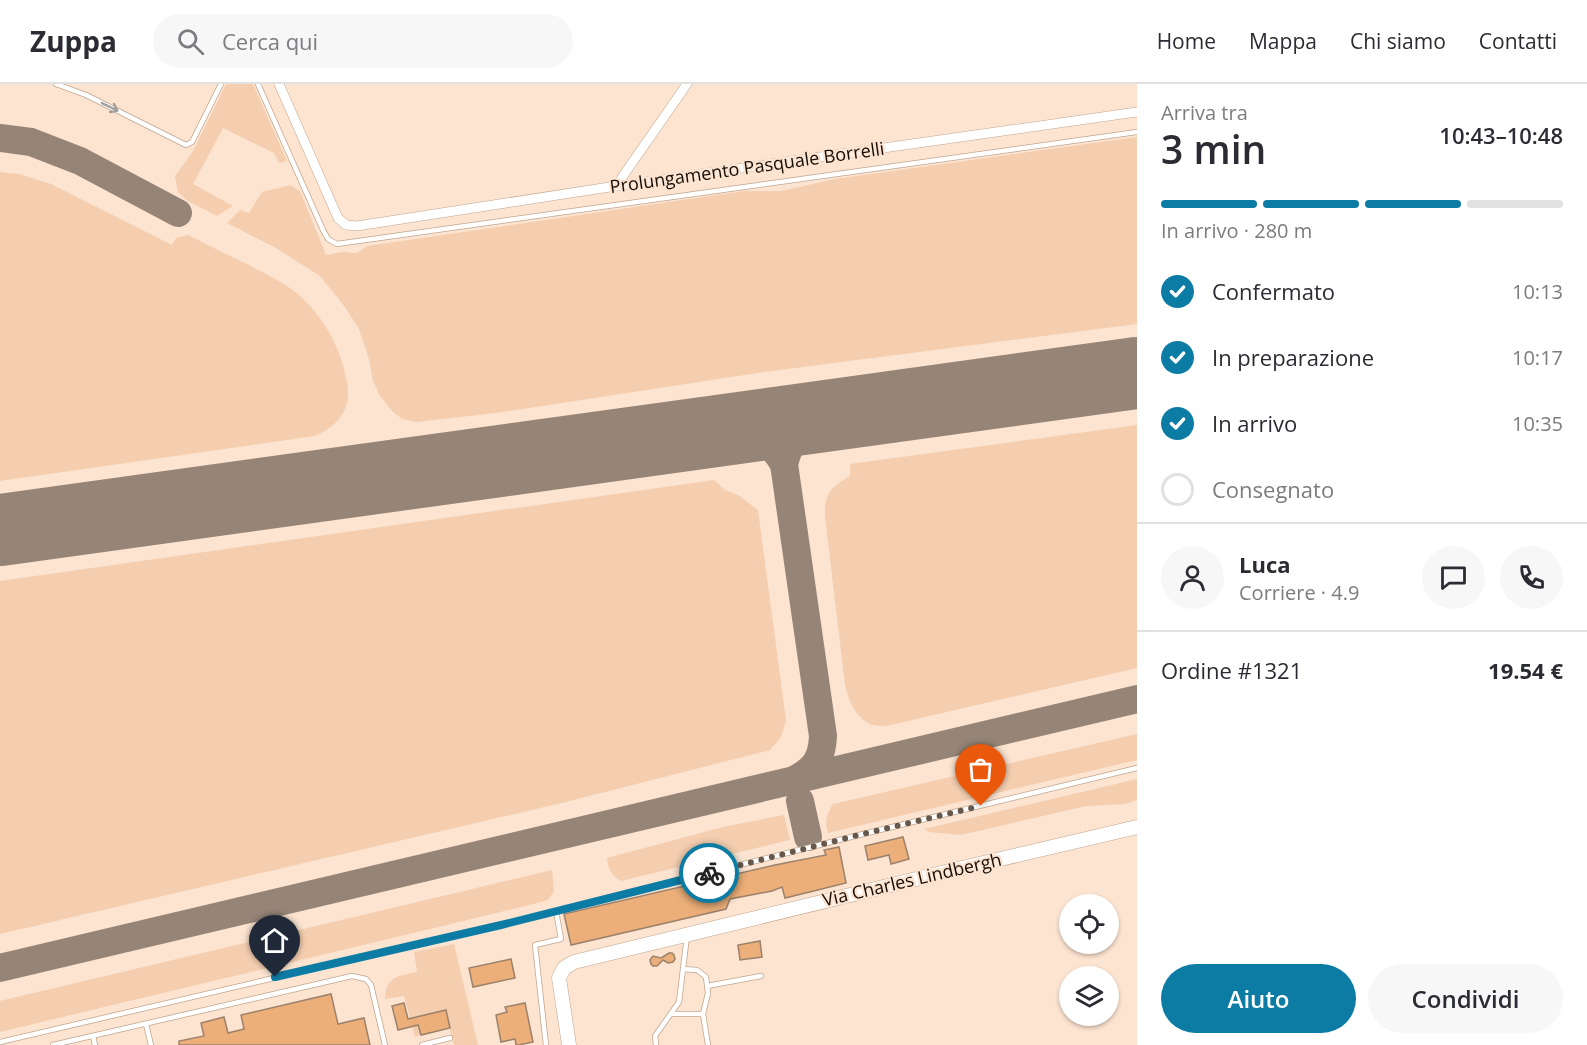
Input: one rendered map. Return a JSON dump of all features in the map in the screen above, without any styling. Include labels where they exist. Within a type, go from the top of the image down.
[{"type":"street","name":"Prolungamento Pasquale Borrelli","points":[[279,84],[338,218],[346,225],[357,226],[616,186],[1137,112]]},
{"type":"street","points":[[616,186],[687,84]]},
{"type":"street","name":"Via Charles Lindbergh","points":[[569,1045],[559,978],[564,969],[574,962],[1137,827]]},
{"type":"lane","points":[[56,84],[86,95],[186,145],[192,142],[221,84]]},
{"type":"lane","points":[[258,84],[323,230],[328,239],[337,244],[1137,132]]},
{"type":"lane","points":[[0,1042],[556,911],[1137,768]]},
{"type":"lane","points":[[546,1045],[535,945],[561,939],[556,911]]},
{"type":"lane","points":[[656,1045],[655,1036],[680,1002],[688,935]]},
{"type":"lane","points":[[683,969],[697,970],[706,977],[708,993],[703,1014],[708,1045]]},
{"type":"lane","points":[[53,1045],[352,976],[366,979],[370,985],[385,1045]]},
{"type":"lane","points":[[707,986],[761,976]]},
{"type":"lane","points":[[671,1014],[703,1014]]},
{"type":"lane","points":[[146,1024],[151,1045]]},
{"type":"lane","points":[[93,1036],[95,1045]]},
{"type":"lane","points":[[422,1045],[450,1038]]},
{"type":"shaded area","points":[[226,84],[253,84],[287,161],[279,163],[274,153],[223,128],[193,184],[233,206],[217,216],[186,200],[178,192],[175,176],[192,153]]},
{"type":"shaded area","points":[[1137,137],[1137,324],[764,372],[496,413],[416,422],[402,419],[380,396],[373,381],[369,359],[359,329],[320,276],[276,248],[227,223],[240,210],[249,213],[262,192],[290,185],[300,191],[326,255],[342,252],[355,253],[367,246],[744,191],[781,191],[835,179]]},
{"type":"shaded area","points":[[0,172],[19,174],[51,184],[172,245],[176,238],[188,235],[290,288],[318,316],[341,358],[348,392],[342,415],[331,427],[315,436],[0,481]]},
{"type":"shaded area","points":[[1137,425],[1137,668],[890,725],[873,725],[861,718],[852,706],[845,685],[825,517],[827,497],[833,488],[850,476],[850,464]]},
{"type":"shaded area","points":[[714,480],[725,490],[738,495],[758,510],[786,720],[781,737],[770,750],[566,802],[0,934],[0,581]]},
{"type":"shaded area","points":[[1137,734],[1137,760],[828,833],[827,818],[833,804]]},
{"type":"shaded area","points":[[1137,779],[1137,800],[1125,804],[1086,806],[961,835],[929,832],[924,829]]},
{"type":"shaded area","points":[[784,815],[790,840],[621,881],[612,874],[608,865],[607,858],[723,827]]},
{"type":"shaded area","points":[[552,870],[554,891],[548,900],[0,1032],[0,1001]]},
{"type":"shaded area","points":[[454,944],[478,1045],[454,1045],[445,1010],[416,1017],[421,1035],[415,1037],[404,996],[385,999],[388,986],[394,978],[417,972],[414,952]]},
{"type":"building","points":[[903,837],[909,859],[891,864],[889,855],[868,860],[865,846]]},
{"type":"building","points":[[839,847],[846,883],[785,898],[782,887],[730,899],[726,909],[571,945],[564,914],[826,855],[824,850]]},
{"type":"building","points":[[760,941],[762,957],[740,960],[738,945]]},
{"type":"building","points":[[669,953],[674,955],[673,962],[668,963],[663,960],[657,966],[651,964],[650,960],[653,956],[661,958]]},
{"type":"building","points":[[511,959],[515,978],[473,987],[469,968]]},
{"type":"building","points":[[331,994],[338,1024],[364,1018],[370,1045],[179,1045],[179,1041],[204,1036],[201,1023],[224,1017],[228,1033],[244,1029],[241,1015]]},
{"type":"building","points":[[404,1003],[408,1019],[446,1010],[450,1028],[421,1035],[418,1025],[398,1030],[392,1006]]},
{"type":"building","points":[[525,1003],[533,1042],[516,1045],[515,1039],[501,1042],[496,1015],[507,1012],[505,1007]]},
{"type":"taxiway","points":[[0,138],[31,142],[80,161],[178,213]]},
{"type":"taxiway","points":[[794,780],[807,772],[816,762],[821,751],[823,736],[784,464],[787,453],[799,433],[828,415]]},
{"type":"taxiway","points":[[725,430],[760,438],[772,447],[784,464]]},
{"type":"taxiway","points":[[0,968],[1137,699]]},
{"type":"taxiway","points":[[800,801],[808,837]]},
{"type":"runway","points":[[0,530],[1137,373]]},
{"type":"way so far","points":[[709,873],[981,806]]},
{"type":"route","points":[[275,977],[501,925],[709,873]]}]
